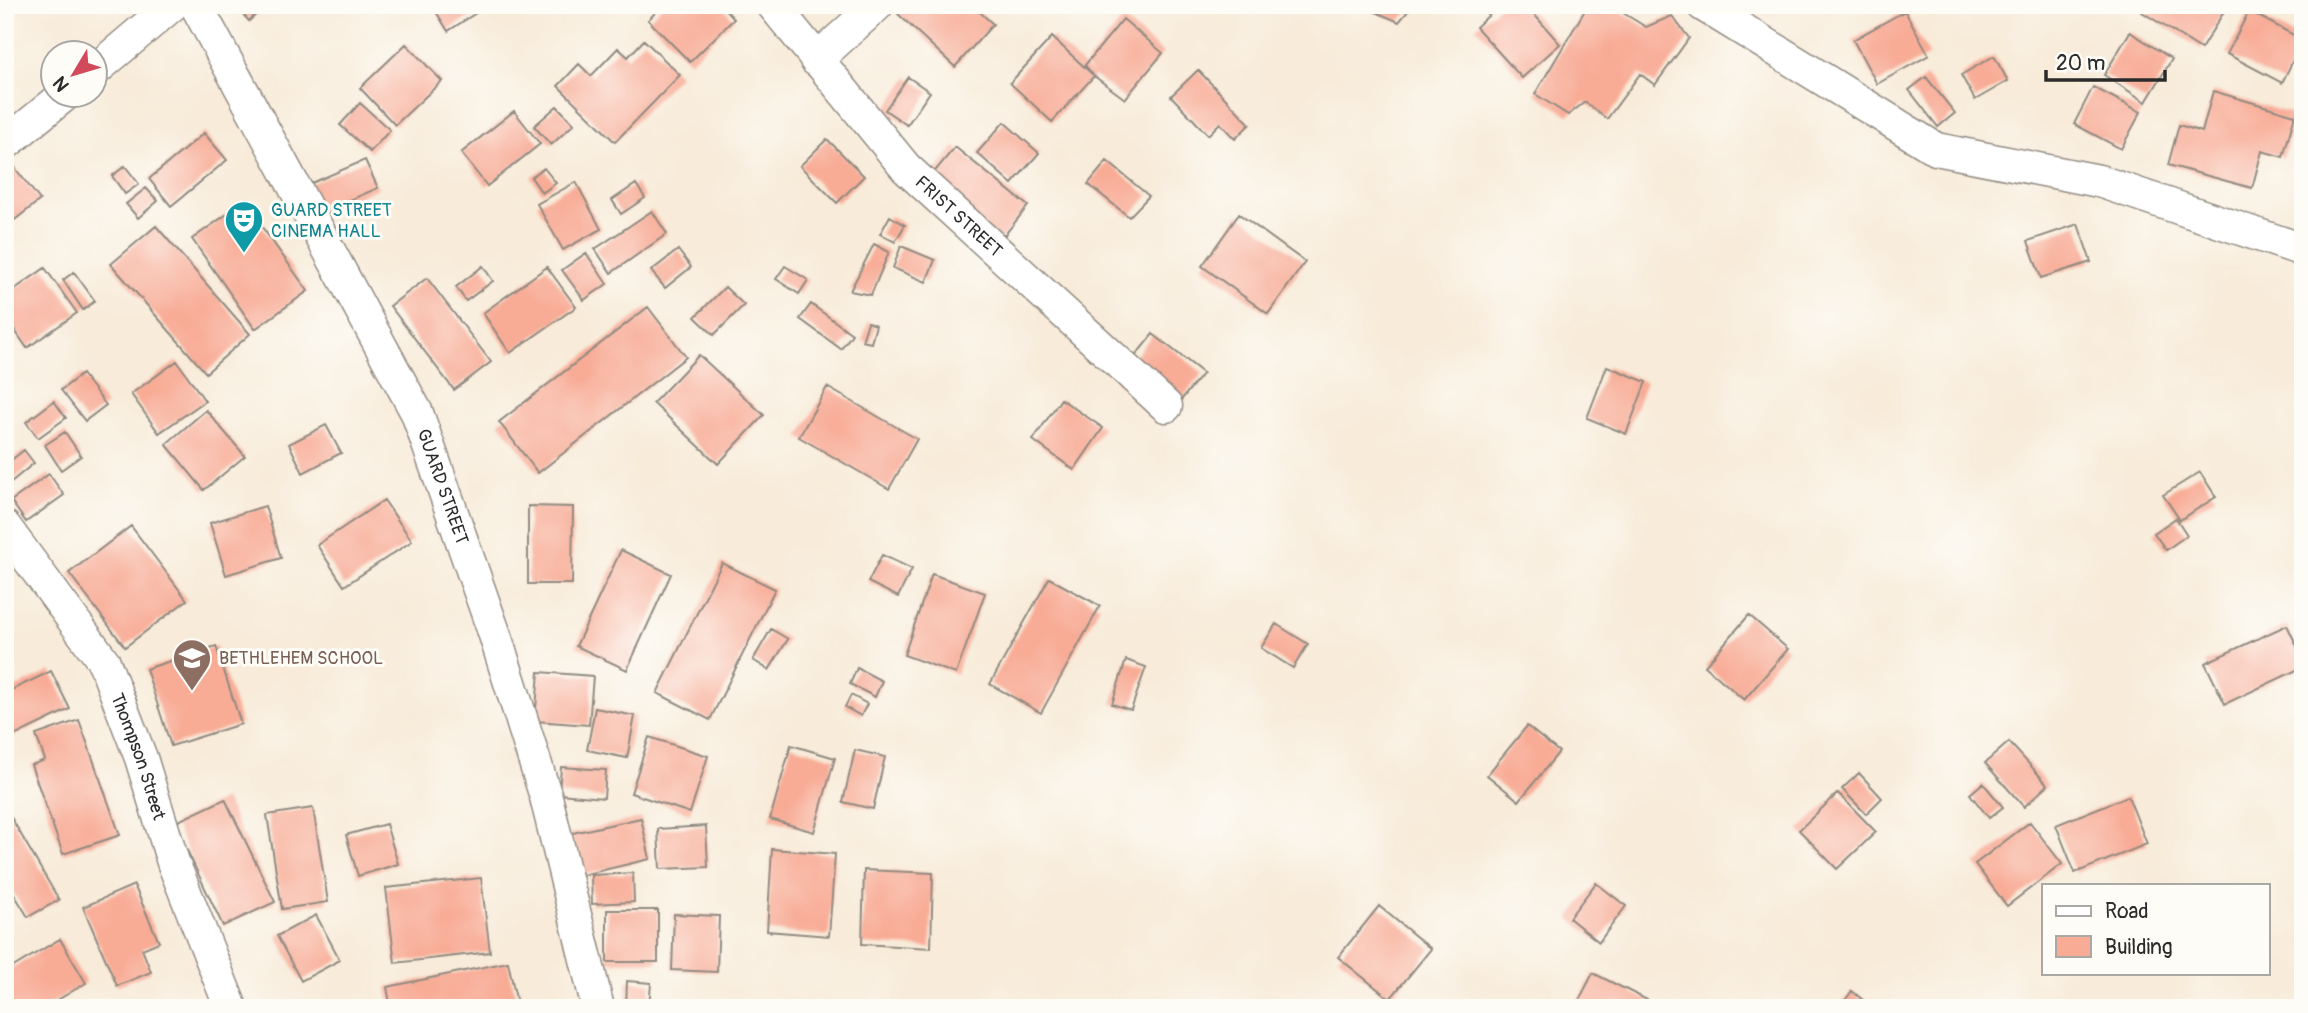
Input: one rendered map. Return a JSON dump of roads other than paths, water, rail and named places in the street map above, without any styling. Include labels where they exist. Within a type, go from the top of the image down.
[{"type":"street","points":[[108,59],[172,5]]},
{"type":"street","name":"GUARD STREET","points":[[195,5],[417,413],[495,635],[546,797],[598,1008]]},
{"type":"street","name":"FRIST STREET","points":[[773,5],[906,168],[1166,406]]},
{"type":"street","points":[[817,60],[877,5]]},
{"type":"street","points":[[1703,5],[1936,149],[2099,181],[2303,250]]},
{"type":"street","points":[[5,144],[49,108]]},
{"type":"street","name":"Thompson Street","points":[[5,527],[104,662],[141,758],[173,862],[231,1008]]},
{"type":"place","name":"GUARD STREET CINEMA HALL","points":[[244,254]]},
{"type":"place","name":"BETHLEHEM SCHOOL","points":[[192,692]]}]
